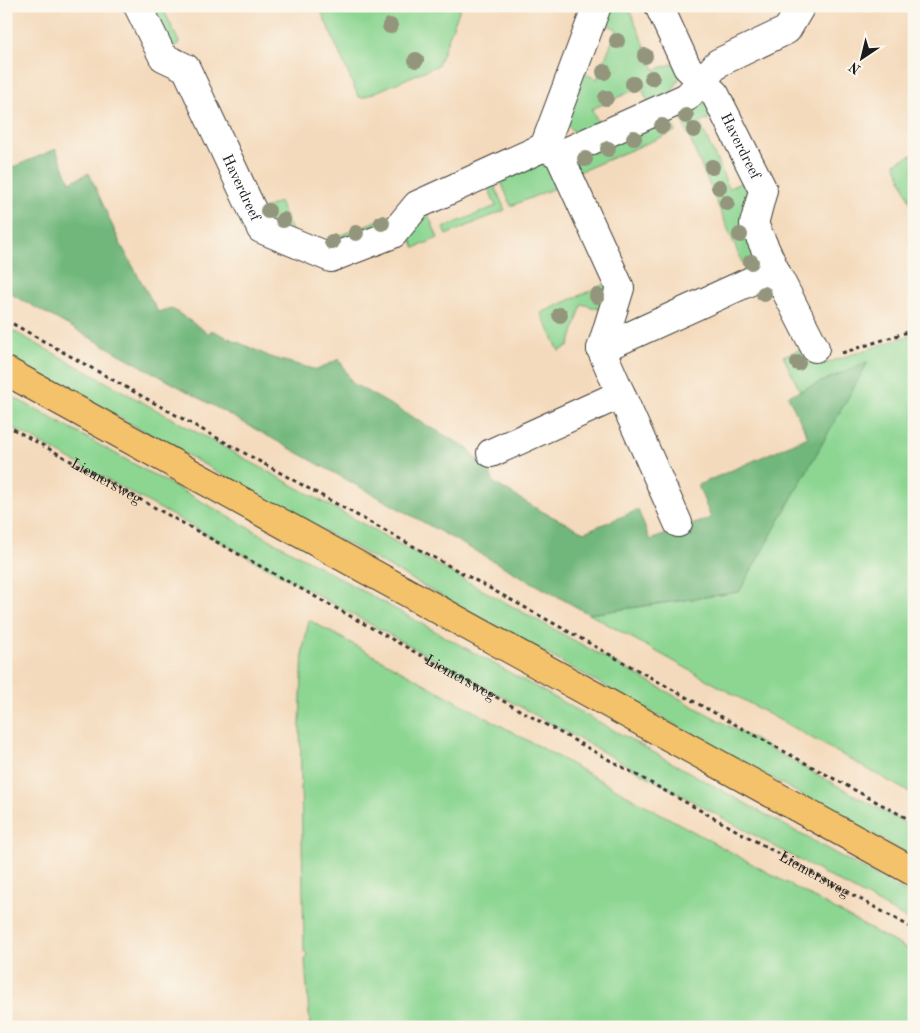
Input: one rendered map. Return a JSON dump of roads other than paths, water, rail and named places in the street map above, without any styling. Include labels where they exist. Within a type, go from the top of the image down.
[{"type":"main road","points":[[6,371],[914,872]]},
{"type":"street","name":"Haverdreef","points":[[138,6],[163,57],[186,68],[261,229],[331,258],[394,234],[417,205],[687,97],[718,63],[787,30],[801,6]]},
{"type":"street","points":[[597,6],[551,151],[620,288],[601,349],[678,523]]},
{"type":"street","name":"Haverdreef","points":[[659,6],[688,67],[715,94],[764,190],[754,224],[814,348]]},
{"type":"street","points":[[601,349],[775,270]]},
{"type":"street","points":[[491,452],[621,394]]}]
